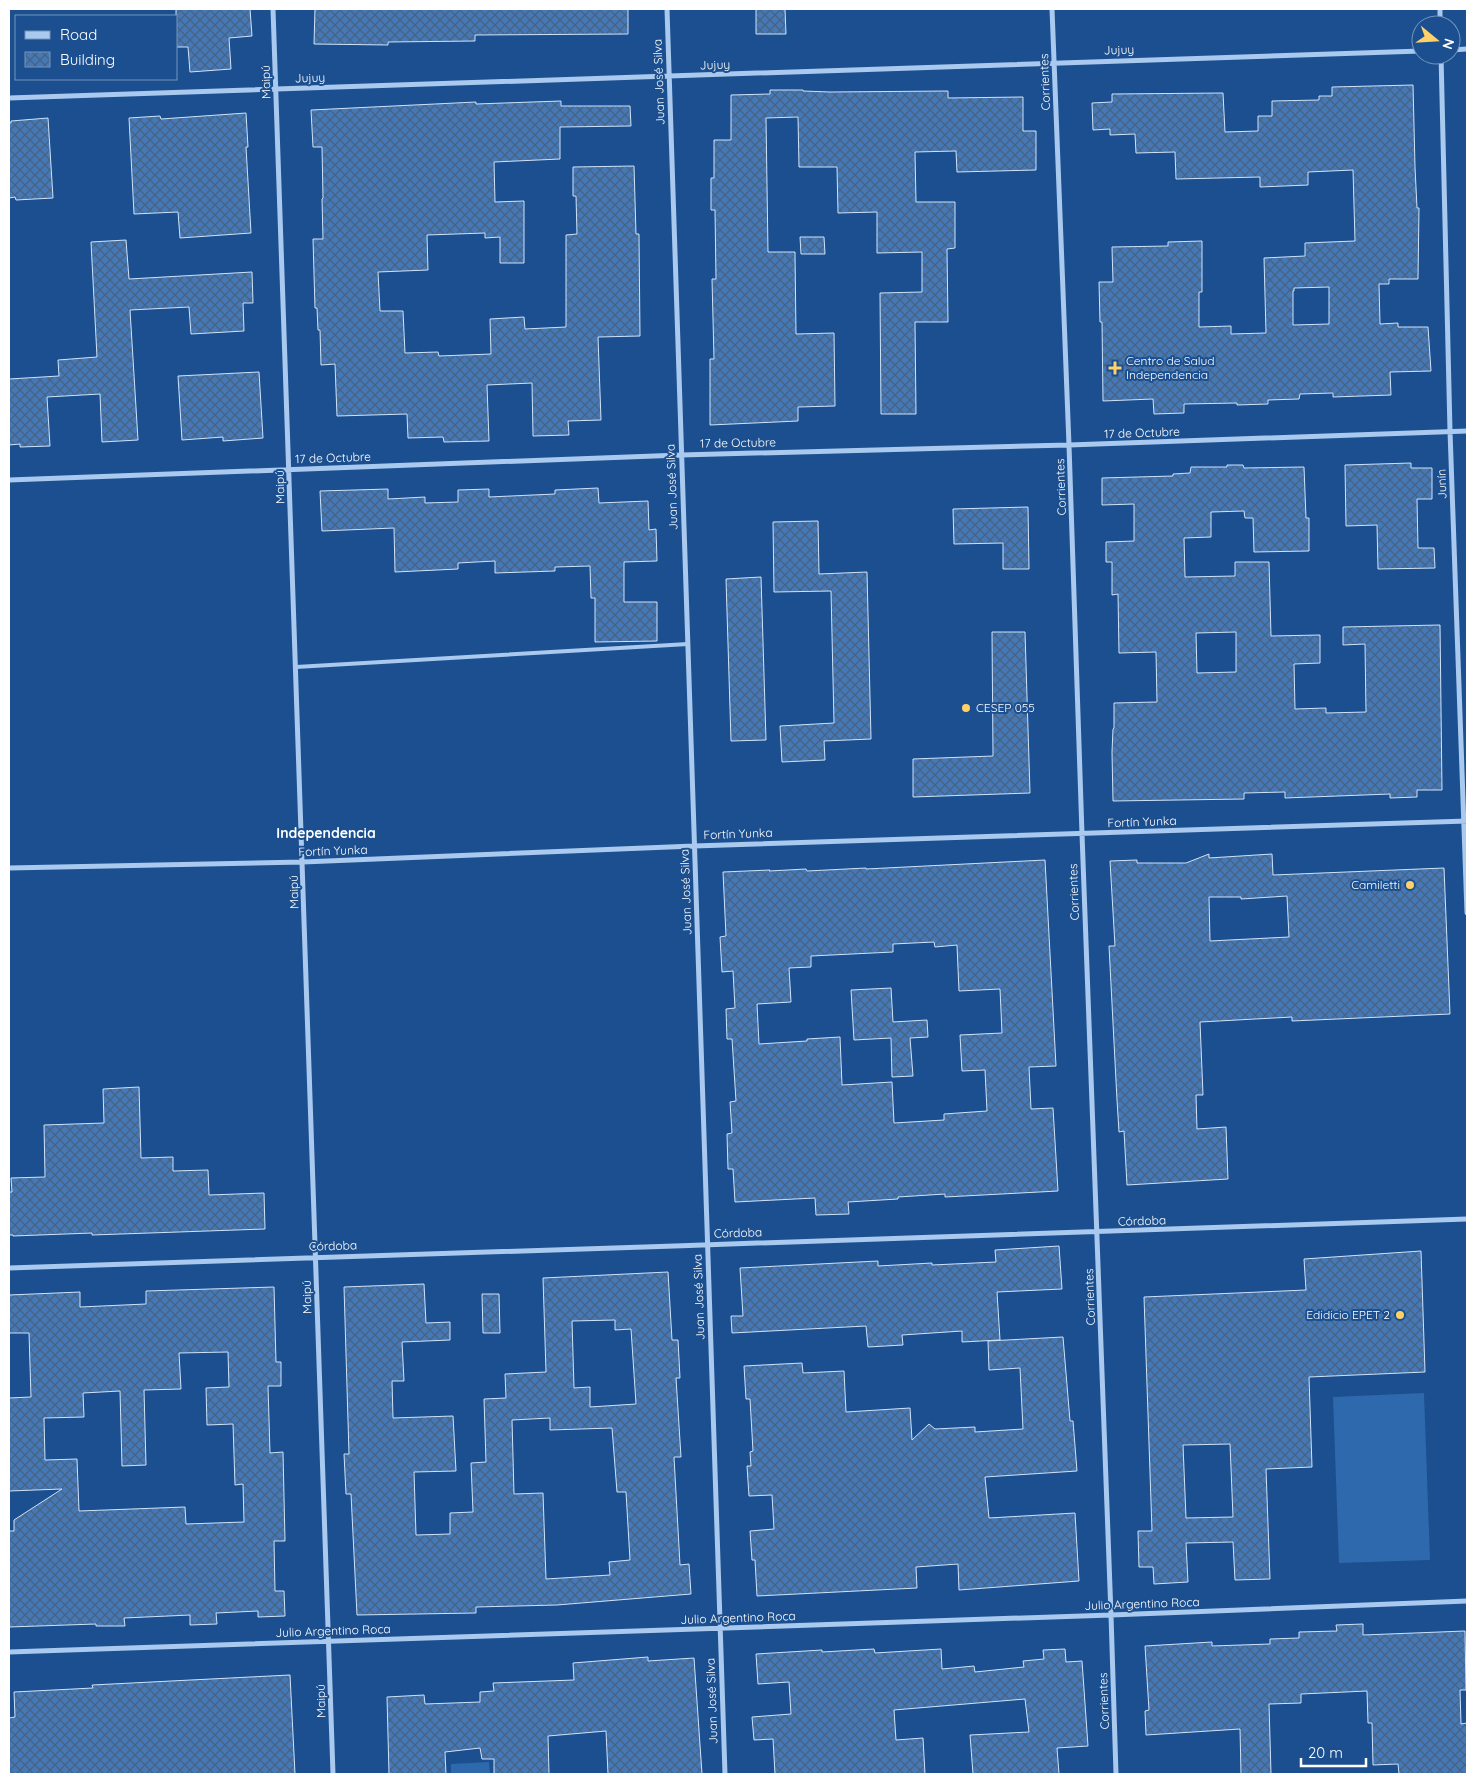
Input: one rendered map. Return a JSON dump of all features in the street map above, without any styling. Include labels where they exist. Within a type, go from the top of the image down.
[{"type":"street","name":"Maipú","points":[[273,9],[333,1774]]},
{"type":"street","name":"Juan José Silva","points":[[667,9],[725,1774]]},
{"type":"street","name":"Corrientes","points":[[1052,9],[1116,1774]]},
{"type":"street","name":"Jujuy","points":[[9,98],[1411,51]]},
{"type":"street","name":"Junín","points":[[1441,65],[1450,431],[1467,913]]},
{"type":"street","name":"17 de Octubre","points":[[9,480],[681,455],[1069,445],[1467,431]]},
{"type":"street","name":"Fortín Yunka","points":[[9,868],[302,862],[694,846],[1465,821]]},
{"type":"street","name":"Córdoba","points":[[9,1268],[707,1244],[1097,1233],[1467,1219]]},
{"type":"street","name":"Julio Argentino Roca","points":[[9,1652],[1111,1615],[1467,1601]]},
{"type":"lane","points":[[296,667],[688,644]]},
{"type":"shaded area","points":[[1424,1393],[1430,1560],[1339,1563],[1333,1397]]},
{"type":"shaded area","points":[[489,1762],[490,1774],[451,1774],[451,1764]]},
{"type":"building","points":[[176,9],[250,9],[252,36],[229,38],[231,69],[190,72],[188,47],[178,47],[178,15],[176,15]]},
{"type":"building","points":[[315,9],[628,9],[628,34],[475,35],[475,41],[388,42],[388,45],[314,44]]},
{"type":"building","points":[[756,9],[785,9],[786,34],[756,34]]},
{"type":"building","points":[[1413,85],[1417,208],[1419,208],[1418,279],[1389,279],[1389,284],[1379,284],[1380,324],[1398,323],[1398,327],[1428,327],[1431,371],[1390,372],[1391,395],[1333,397],[1333,393],[1300,394],[1299,399],[1268,400],[1268,404],[1184,404],[1184,413],[1154,414],[1153,399],[1103,401],[1102,322],[1100,322],[1099,282],[1113,282],[1112,247],[1168,246],[1168,242],[1202,241],[1202,292],[1199,292],[1199,327],[1231,326],[1231,334],[1266,333],[1264,258],[1305,256],[1305,243],[1355,241],[1353,170],[1308,172],[1308,185],[1260,187],[1260,177],[1176,179],[1175,152],[1136,153],[1135,134],[1110,135],[1110,129],[1093,130],[1092,103],[1112,102],[1112,94],[1223,93],[1225,132],[1258,131],[1258,116],[1272,116],[1272,101],[1319,100],[1319,96],[1332,96],[1332,87]],"holes":[[[1329,287],[1329,324],[1293,325],[1294,288]]]},
{"type":"building","points":[[770,90],[830,92],[948,91],[948,98],[1023,97],[1023,131],[1036,131],[1036,170],[957,172],[956,151],[915,152],[916,202],[955,202],[955,248],[947,249],[948,322],[915,322],[916,414],[881,414],[880,293],[922,292],[922,252],[877,253],[877,212],[838,213],[837,167],[799,167],[798,117],[766,118],[768,252],[795,252],[796,334],[834,333],[835,406],[798,407],[798,421],[710,425],[710,359],[714,359],[712,279],[716,279],[715,210],[711,210],[711,178],[714,178],[714,140],[731,140],[731,95],[770,94]]},
{"type":"building","points":[[561,101],[561,106],[630,106],[631,126],[560,127],[560,159],[494,162],[495,202],[524,201],[524,263],[500,263],[500,237],[485,238],[485,233],[427,235],[428,270],[378,272],[380,311],[403,311],[405,353],[438,352],[439,356],[491,354],[490,319],[524,317],[525,329],[566,327],[566,235],[577,234],[576,196],[573,196],[573,167],[634,166],[636,234],[639,234],[640,336],[598,337],[601,420],[568,421],[569,435],[533,436],[532,383],[487,385],[489,441],[444,442],[443,437],[408,438],[407,414],[337,416],[335,364],[321,365],[320,330],[318,330],[317,308],[315,308],[313,239],[323,239],[322,147],[313,147],[311,110],[476,102],[476,104]]},
{"type":"building","points":[[246,113],[251,233],[180,238],[178,212],[134,214],[129,118],[160,116],[161,119]]},
{"type":"building","points":[[48,118],[53,198],[16,200],[15,197],[9,198],[9,123],[11,121]]},
{"type":"building","points":[[800,237],[824,237],[825,254],[801,254]]},
{"type":"building","points":[[126,240],[129,279],[252,272],[253,303],[243,303],[244,331],[191,334],[189,307],[130,310],[138,440],[102,442],[100,394],[47,397],[50,446],[20,447],[20,444],[9,445],[9,379],[59,376],[58,360],[97,357],[91,242]]},
{"type":"building","points":[[259,372],[263,438],[223,441],[223,437],[182,440],[178,376]]},
{"type":"building","points":[[1411,463],[1411,468],[1432,468],[1432,499],[1417,499],[1418,548],[1434,548],[1435,568],[1378,569],[1377,525],[1346,526],[1345,465]]},
{"type":"building","points":[[1227,465],[1243,465],[1244,468],[1304,467],[1306,518],[1309,518],[1309,551],[1254,552],[1253,518],[1245,518],[1244,511],[1211,512],[1211,537],[1184,538],[1185,577],[1235,576],[1235,562],[1269,562],[1271,636],[1320,635],[1320,663],[1294,664],[1295,709],[1326,708],[1326,713],[1366,712],[1365,644],[1343,645],[1343,627],[1440,625],[1442,790],[1417,790],[1417,797],[1390,798],[1390,794],[1285,798],[1285,792],[1244,793],[1244,799],[1113,801],[1114,703],[1157,702],[1156,652],[1119,653],[1118,594],[1112,595],[1112,562],[1106,562],[1106,542],[1134,541],[1134,504],[1102,505],[1102,478],[1173,476],[1173,474],[1190,473],[1191,467],[1227,467]],"holes":[[[1236,632],[1236,672],[1197,673],[1196,633]]]},
{"type":"building","points":[[598,488],[599,503],[648,501],[649,530],[656,529],[657,561],[624,562],[624,602],[657,602],[657,641],[595,642],[595,598],[591,598],[590,566],[555,567],[555,571],[495,573],[495,561],[458,563],[458,569],[395,572],[394,528],[322,531],[320,491],[388,489],[388,499],[425,497],[425,503],[458,502],[458,490],[489,489],[489,497],[555,494],[555,490]]},
{"type":"building","points":[[1028,507],[1029,569],[1003,569],[1003,543],[954,544],[953,509]]},
{"type":"building","points":[[818,521],[819,574],[867,572],[871,739],[824,741],[825,760],[782,762],[780,726],[834,723],[831,591],[774,592],[773,522]]},
{"type":"building","points":[[761,577],[766,740],[731,741],[726,579]]},
{"type":"building","points":[[992,632],[1025,632],[1030,793],[913,797],[913,759],[993,756]]},
{"type":"building","points":[[1209,854],[1209,858],[1272,854],[1273,875],[1444,868],[1450,1014],[1292,1021],[1292,1017],[1200,1022],[1203,1095],[1196,1095],[1197,1129],[1226,1127],[1228,1179],[1127,1185],[1124,1131],[1119,1132],[1117,1100],[1109,946],[1115,946],[1110,861],[1137,860],[1137,863],[1186,863]],"holes":[[[1287,896],[1289,937],[1210,941],[1209,897],[1241,897],[1241,899]]]},
{"type":"building","points":[[1045,860],[1056,1066],[1029,1067],[1031,1109],[1053,1108],[1058,1191],[945,1197],[945,1194],[848,1202],[849,1214],[816,1215],[815,1198],[735,1202],[733,1169],[728,1169],[727,1134],[732,1133],[730,1102],[736,1101],[732,1039],[727,1039],[726,1009],[735,1008],[733,971],[722,972],[720,937],[726,936],[723,872],[866,869]],"holes":[[[934,942],[935,947],[957,945],[959,991],[1000,989],[1002,1033],[960,1035],[962,1071],[985,1070],[987,1111],[944,1114],[944,1120],[894,1123],[892,1082],[842,1085],[840,1037],[759,1044],[757,1004],[791,1002],[789,968],[811,967],[811,956],[893,952],[893,944]]]},
{"type":"building","points":[[891,988],[893,1022],[927,1020],[928,1037],[910,1038],[913,1076],[892,1077],[891,1038],[854,1040],[851,990]]},
{"type":"building","points":[[139,1087],[141,1158],[173,1157],[173,1171],[208,1170],[209,1195],[264,1193],[265,1229],[92,1235],[92,1233],[9,1235],[9,1192],[12,1192],[11,1178],[45,1177],[44,1125],[104,1123],[103,1089]]},
{"type":"building","points":[[1059,1246],[1062,1289],[997,1292],[1000,1340],[962,1342],[962,1331],[902,1335],[903,1345],[868,1347],[866,1326],[732,1333],[731,1316],[743,1316],[740,1268],[878,1261],[878,1266],[996,1262],[995,1250]]},
{"type":"building","points":[[1421,1251],[1425,1372],[1309,1377],[1312,1467],[1266,1469],[1270,1579],[1235,1580],[1233,1542],[1186,1543],[1188,1582],[1154,1584],[1153,1567],[1139,1567],[1138,1531],[1152,1531],[1144,1297],[1306,1290],[1304,1259]],"holes":[[[1230,1444],[1233,1517],[1186,1518],[1183,1445]]]},
{"type":"building","points":[[668,1272],[672,1340],[678,1340],[680,1378],[676,1378],[681,1457],[674,1457],[680,1565],[689,1564],[691,1594],[557,1605],[476,1607],[476,1613],[357,1615],[351,1494],[346,1494],[344,1454],[349,1454],[344,1287],[424,1284],[426,1323],[450,1322],[450,1340],[402,1342],[404,1381],[392,1381],[393,1418],[453,1416],[456,1471],[414,1472],[416,1535],[450,1534],[450,1513],[473,1512],[471,1463],[486,1462],[484,1399],[506,1398],[505,1374],[546,1372],[543,1278]],"holes":[[[615,1320],[615,1330],[631,1329],[636,1404],[590,1407],[590,1387],[574,1388],[572,1321]],[[550,1418],[550,1430],[612,1428],[617,1492],[626,1492],[630,1560],[609,1562],[610,1575],[546,1579],[543,1493],[514,1494],[512,1420]]]},
{"type":"building","points":[[274,1287],[276,1362],[281,1362],[281,1386],[268,1386],[270,1453],[283,1452],[285,1541],[274,1541],[275,1591],[284,1591],[285,1616],[258,1617],[258,1611],[216,1613],[217,1624],[190,1625],[190,1615],[124,1618],[125,1626],[96,1626],[96,1624],[9,1627],[9,1531],[14,1531],[14,1520],[62,1489],[9,1491],[9,1398],[31,1397],[29,1333],[9,1333],[9,1295],[80,1292],[80,1307],[146,1304],[146,1291]],"holes":[[[228,1352],[229,1387],[206,1388],[207,1425],[233,1424],[235,1485],[243,1484],[244,1522],[186,1524],[185,1507],[79,1511],[77,1459],[45,1460],[44,1418],[84,1417],[83,1393],[120,1391],[122,1466],[146,1465],[144,1390],[181,1389],[179,1353]]]},
{"type":"building","points":[[482,1294],[499,1294],[500,1333],[483,1333]]},
{"type":"building","points":[[1063,1337],[1070,1421],[1073,1421],[1077,1471],[985,1477],[989,1518],[1075,1513],[1079,1581],[959,1590],[958,1564],[916,1567],[917,1588],[757,1596],[755,1560],[752,1560],[750,1531],[774,1529],[772,1495],[749,1496],[747,1466],[751,1466],[750,1452],[753,1451],[750,1399],[746,1399],[744,1366],[802,1363],[803,1373],[844,1371],[846,1412],[910,1408],[912,1440],[929,1424],[935,1429],[975,1427],[975,1432],[1023,1429],[1020,1368],[989,1370],[988,1341]]},
{"type":"building","points":[[1363,1624],[1363,1635],[1465,1631],[1466,1690],[1460,1690],[1461,1724],[1467,1723],[1467,1774],[1399,1774],[1398,1764],[1373,1765],[1372,1723],[1368,1723],[1367,1691],[1301,1694],[1301,1703],[1269,1704],[1271,1774],[1241,1774],[1240,1729],[1146,1735],[1145,1711],[1149,1710],[1145,1646],[1212,1642],[1212,1646],[1270,1644],[1270,1639],[1299,1638],[1299,1632],[1337,1631],[1336,1625]]},
{"type":"building","points":[[874,1649],[875,1653],[941,1649],[942,1669],[974,1666],[975,1672],[1024,1667],[1023,1661],[1044,1659],[1043,1650],[1065,1649],[1066,1662],[1082,1661],[1088,1746],[1057,1748],[1059,1774],[973,1774],[970,1735],[1029,1732],[1025,1699],[894,1710],[896,1740],[923,1738],[925,1774],[775,1774],[773,1739],[754,1740],[752,1717],[791,1714],[789,1682],[758,1684],[756,1654]]},
{"type":"building","points":[[648,1657],[648,1661],[694,1658],[702,1774],[608,1774],[606,1731],[548,1736],[549,1774],[494,1774],[494,1759],[482,1759],[480,1748],[445,1752],[446,1774],[389,1774],[387,1697],[424,1695],[425,1704],[480,1702],[480,1692],[494,1691],[493,1683],[574,1680],[573,1663]]},
{"type":"building","points":[[290,1675],[295,1774],[9,1774],[9,1718],[15,1717],[14,1692],[93,1688],[92,1685]]},
{"type":"place","name":"Centro de Salud Independencia","points":[[1115,368]]},
{"type":"place","name":"CESEP 055","points":[[966,708]]},
{"type":"place","name":"Camiletti","points":[[1410,885]]},
{"type":"place","name":"Edidicio EPET 2","points":[[1400,1315]]},
{"type":"district","name":"Independencia","points":[[326,833]]}]
